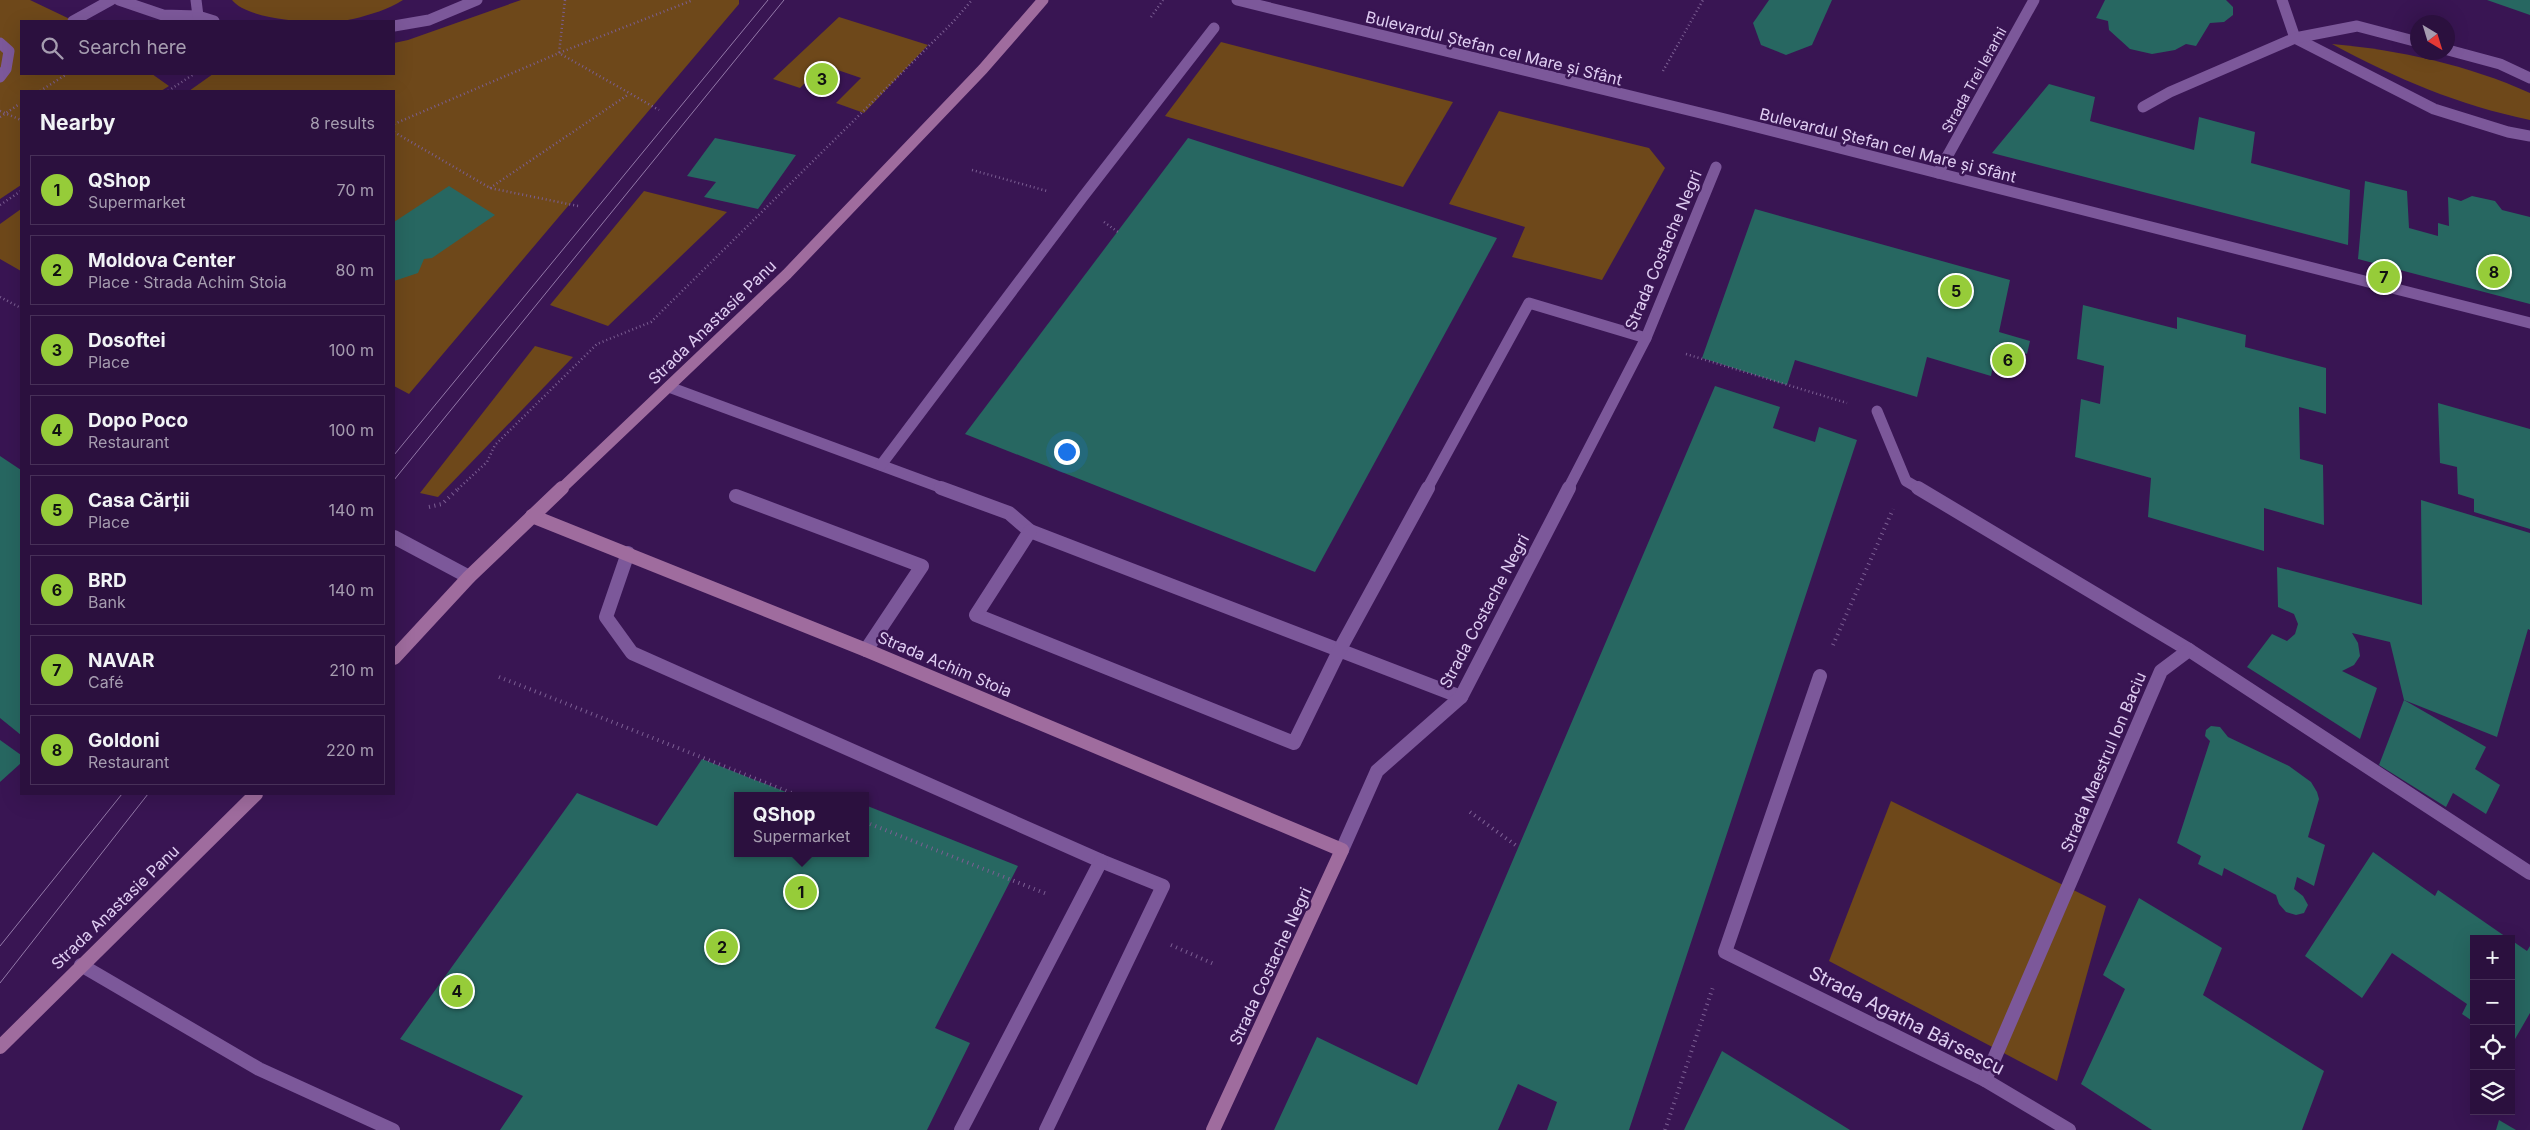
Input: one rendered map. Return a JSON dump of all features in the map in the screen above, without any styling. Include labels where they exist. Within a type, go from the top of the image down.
[{"type":"main road","name":"Strada Anastasie Panu","points":[[395,657],[468,577],[788,274],[976,76],[1043,0]]},
{"type":"main road","name":"Strada Achim Stoia","points":[[532,516],[866,650],[1342,850]]},
{"type":"main road","name":"Strada Anastasie Panu","points":[[0,1047],[255,795]]},
{"type":"main road","name":"Strada Costache Negri","points":[[1213,1130],[1342,850]]},
{"type":"street","points":[[74,20],[111,0]]},
{"type":"street","points":[[119,0],[163,15],[198,16],[211,20]]},
{"type":"street","points":[[196,0],[198,16]]},
{"type":"street","points":[[395,26],[429,20],[477,0]]},
{"type":"street","name":"Bulevardul Ștefan cel Mare și Sfânt","points":[[1237,0],[1647,100],[2530,323]]},
{"type":"street","name":"Strada Trei Ierarhi","points":[[1938,173],[2034,0]]},
{"type":"street","points":[[2282,0],[2295,38],[2434,109],[2508,132],[2530,136]]},
{"type":"street","points":[[2143,108],[2170,92],[2295,38],[2357,26],[2410,40]]},
{"type":"street","points":[[881,465],[1082,198],[1214,28]]},
{"type":"street","points":[[0,43],[9,51]]},
{"type":"street","points":[[9,51],[20,46]]},
{"type":"street","points":[[0,77],[6,69],[9,51]]},
{"type":"street","points":[[2455,52],[2500,64],[2530,78]]},
{"type":"street","name":"Strada Costache Negri","points":[[1342,850],[1377,771],[1461,697],[1646,338],[1716,167]]},
{"type":"street","points":[[1030,531],[976,615],[1294,743],[1340,648],[1529,304],[1646,338]]},
{"type":"street","points":[[669,387],[1009,513],[1030,531],[1340,648],[1461,697]]},
{"type":"street","points":[[1877,411],[1906,481],[2189,650],[2530,873]]},
{"type":"street","points":[[736,496],[922,566],[866,650]]},
{"type":"street","points":[[395,538],[468,577]]},
{"type":"street","points":[[628,553],[606,617],[632,653],[1101,861],[1163,886],[1046,1130]]},
{"type":"street","name":"Strada Maestrul Ion Baciu","points":[[1985,1080],[2161,671],[2189,650]]},
{"type":"street","points":[[1725,952],[1820,676]]},
{"type":"street","points":[[961,1130],[1101,861]]},
{"type":"street","name":"Strada Agatha Bârsescu","points":[[1725,952],[1985,1080],[2069,1130]]},
{"type":"street","points":[[81,965],[259,1069],[392,1130]]},
{"type":"path","points":[[559,54],[565,0]]},
{"type":"path","points":[[395,124],[693,0]]},
{"type":"path","points":[[429,506],[442,504],[487,462],[495,445],[597,344],[651,322],[953,22],[972,0]]},
{"type":"path","points":[[1151,17],[1163,0]]},
{"type":"path","points":[[1647,100],[1703,0]]},
{"type":"path","points":[[559,54],[658,110]]},
{"type":"path","points":[[42,90],[65,75]]},
{"type":"path","points":[[170,90],[192,75]]},
{"type":"path","points":[[490,188],[629,94]]},
{"type":"path","points":[[0,117],[20,105]]},
{"type":"path","points":[[0,111],[20,120]]},
{"type":"path","points":[[395,133],[490,188],[578,206]]},
{"type":"path","points":[[972,170],[1038,189]]},
{"type":"path","points":[[0,205],[20,192]]},
{"type":"path","points":[[0,297],[20,307]]},
{"type":"path","points":[[1686,354],[1877,411]]},
{"type":"path","points":[[1820,676],[1906,481]]},
{"type":"path","points":[[499,678],[789,792]]},
{"type":"path","points":[[1470,812],[1518,847]]},
{"type":"path","points":[[869,824],[1077,906]]},
{"type":"path","points":[[1140,932],[1216,965]]},
{"type":"path","points":[[1665,1130],[1725,952]]},
{"type":"shaded area","points":[[0,0],[30,0],[72,20],[20,20],[20,75],[153,75],[169,86],[163,90],[20,90],[20,186],[0,199]]},
{"type":"shaded area","points":[[232,0],[403,0],[386,9],[347,20],[289,20],[255,13],[241,7]]},
{"type":"shaded area","points":[[521,0],[739,0],[739,4],[409,394],[395,387],[395,90],[190,90],[212,75],[395,75],[395,43],[408,40]]},
{"type":"shaded area","points":[[839,17],[928,45],[864,113],[836,103],[861,78],[823,65],[800,88],[773,79]]},
{"type":"shaded area","points":[[1221,42],[1453,102],[1403,187],[1165,116]]},
{"type":"shaded area","points":[[2332,44],[2410,55],[2410,60],[2433,60],[2506,83],[2530,93],[2530,120],[2453,99],[2380,69]]},
{"type":"shaded area","points":[[1499,111],[1649,148],[1665,168],[1602,280],[1512,257],[1525,227],[1449,204]]},
{"type":"shaded area","points":[[644,191],[727,212],[608,326],[550,305]]},
{"type":"shaded area","points":[[20,210],[20,270],[0,259],[0,224]]},
{"type":"shaded area","points":[[535,346],[573,357],[438,497],[420,493]]},
{"type":"shaded area","points":[[1891,801],[2106,906],[2057,1081],[1829,961]]},
{"type":"building","points":[[1769,0],[1832,0],[1812,45],[1786,55],[1761,45],[1753,23]]},
{"type":"building","points":[[2105,0],[2226,0],[2233,7],[2233,15],[2224,22],[2210,23],[2196,46],[2186,44],[2175,50],[2152,54],[2130,49],[2109,30],[2108,21],[2096,18]]},
{"type":"building","points":[[2487,0],[2530,0],[2530,15]]},
{"type":"building","points":[[2049,84],[2095,97],[2090,121],[2194,150],[2199,117],[2255,132],[2251,163],[2350,190],[2348,245],[1992,153]]},
{"type":"building","points":[[715,138],[796,155],[758,209],[704,197],[716,182],[687,176]]},
{"type":"building","points":[[1188,138],[1497,238],[1315,572],[965,434]]},
{"type":"building","points":[[2365,181],[2407,191],[2409,228],[2438,236],[2438,223],[2449,226],[2448,197],[2461,201],[2472,196],[2495,201],[2502,210],[2530,217],[2530,304],[2358,259]]},
{"type":"building","points":[[449,186],[495,215],[432,258],[424,259],[418,273],[395,281],[395,221]]},
{"type":"building","points":[[1755,209],[2010,280],[1999,332],[2030,341],[2027,354],[1997,345],[1991,376],[1927,357],[1917,397],[1795,360],[1787,385],[1702,358]]},
{"type":"building","points":[[2083,305],[2177,329],[2177,317],[2246,335],[2245,347],[2326,368],[2326,414],[2299,407],[2300,459],[2323,465],[2324,525],[2264,508],[2264,551],[2148,517],[2151,478],[2075,457],[2081,399],[2100,404],[2104,366],[2077,359]]},
{"type":"building","points":[[1715,386],[1780,407],[1773,428],[1815,442],[1819,427],[1857,440],[1629,1130],[1547,1130],[1557,1102],[1518,1084],[1498,1130],[1274,1130],[1317,1037],[1417,1085]]},
{"type":"building","points":[[2438,403],[2530,429],[2530,529],[2474,512],[2474,499],[2458,494],[2457,467],[2440,463]]},
{"type":"building","points":[[0,456],[20,469],[20,734],[0,718]]},
{"type":"building","points":[[2421,500],[2530,533],[2530,630],[2528,629],[2497,737],[2404,700],[2390,642],[2352,633],[2358,643],[2360,656],[2354,665],[2342,671],[2377,688],[2360,739],[2247,667],[2272,634],[2287,641],[2295,634],[2298,624],[2294,614],[2278,607],[2277,567],[2422,605]]},
{"type":"building","points":[[2404,700],[2486,747],[2475,769],[2500,785],[2486,814],[2453,793],[2446,807],[2379,765]]},
{"type":"building","points":[[2211,726],[2220,727],[2228,737],[2289,766],[2311,782],[2317,792],[2319,799],[2308,837],[2325,845],[2314,886],[2297,877],[2294,889],[2303,896],[2308,905],[2304,913],[2296,915],[2286,912],[2279,904],[2276,895],[2224,868],[2222,876],[2198,864],[2201,856],[2177,843],[2210,741],[2205,736],[2206,730]]},
{"type":"building","points":[[0,740],[20,754],[20,764],[0,782]]},
{"type":"building","points":[[702,759],[786,792],[734,792],[734,857],[869,857],[869,807],[1018,866],[935,1028],[970,1043],[927,1130],[500,1130],[523,1096],[400,1039],[577,793],[657,826]]},
{"type":"building","points":[[2373,852],[2435,896],[2438,890],[2503,935],[2470,935],[2470,1019],[2462,1014],[2467,1004],[2392,953],[2362,998],[2305,956]]},
{"type":"building","points":[[2139,898],[2222,948],[2203,995],[2324,1071],[2302,1130],[2152,1130],[2081,1084],[2125,989],[2103,975]]},
{"type":"building","points":[[2515,943],[2527,951],[2530,946],[2530,1013],[2515,1039]]},
{"type":"building","points":[[1722,1051],[1850,1130],[1684,1130]]},
{"type":"building","points":[[2499,1120],[2516,1130],[2496,1130]]},
{"type":"tram line","points":[[395,454],[768,0]]},
{"type":"tram line","points":[[395,479],[784,0]]},
{"type":"tram line","points":[[0,946],[121,795]]},
{"type":"tram line","points":[[0,983],[147,795]]},
{"type":"place","name":"Dosoftei","points":[[822,79]]},
{"type":"place","name":"Goldoni","points":[[2494,272]]},
{"type":"place","name":"NAVAR","points":[[2384,277]]},
{"type":"place","name":"Casa Cărții","points":[[1956,291]]},
{"type":"place","name":"BRD","points":[[2008,360]]},
{"type":"place","name":"QShop","points":[[801,892]]},
{"type":"place","name":"Moldova Center","points":[[722,947]]},
{"type":"place","name":"Dopo Poco","points":[[457,991]]}]
